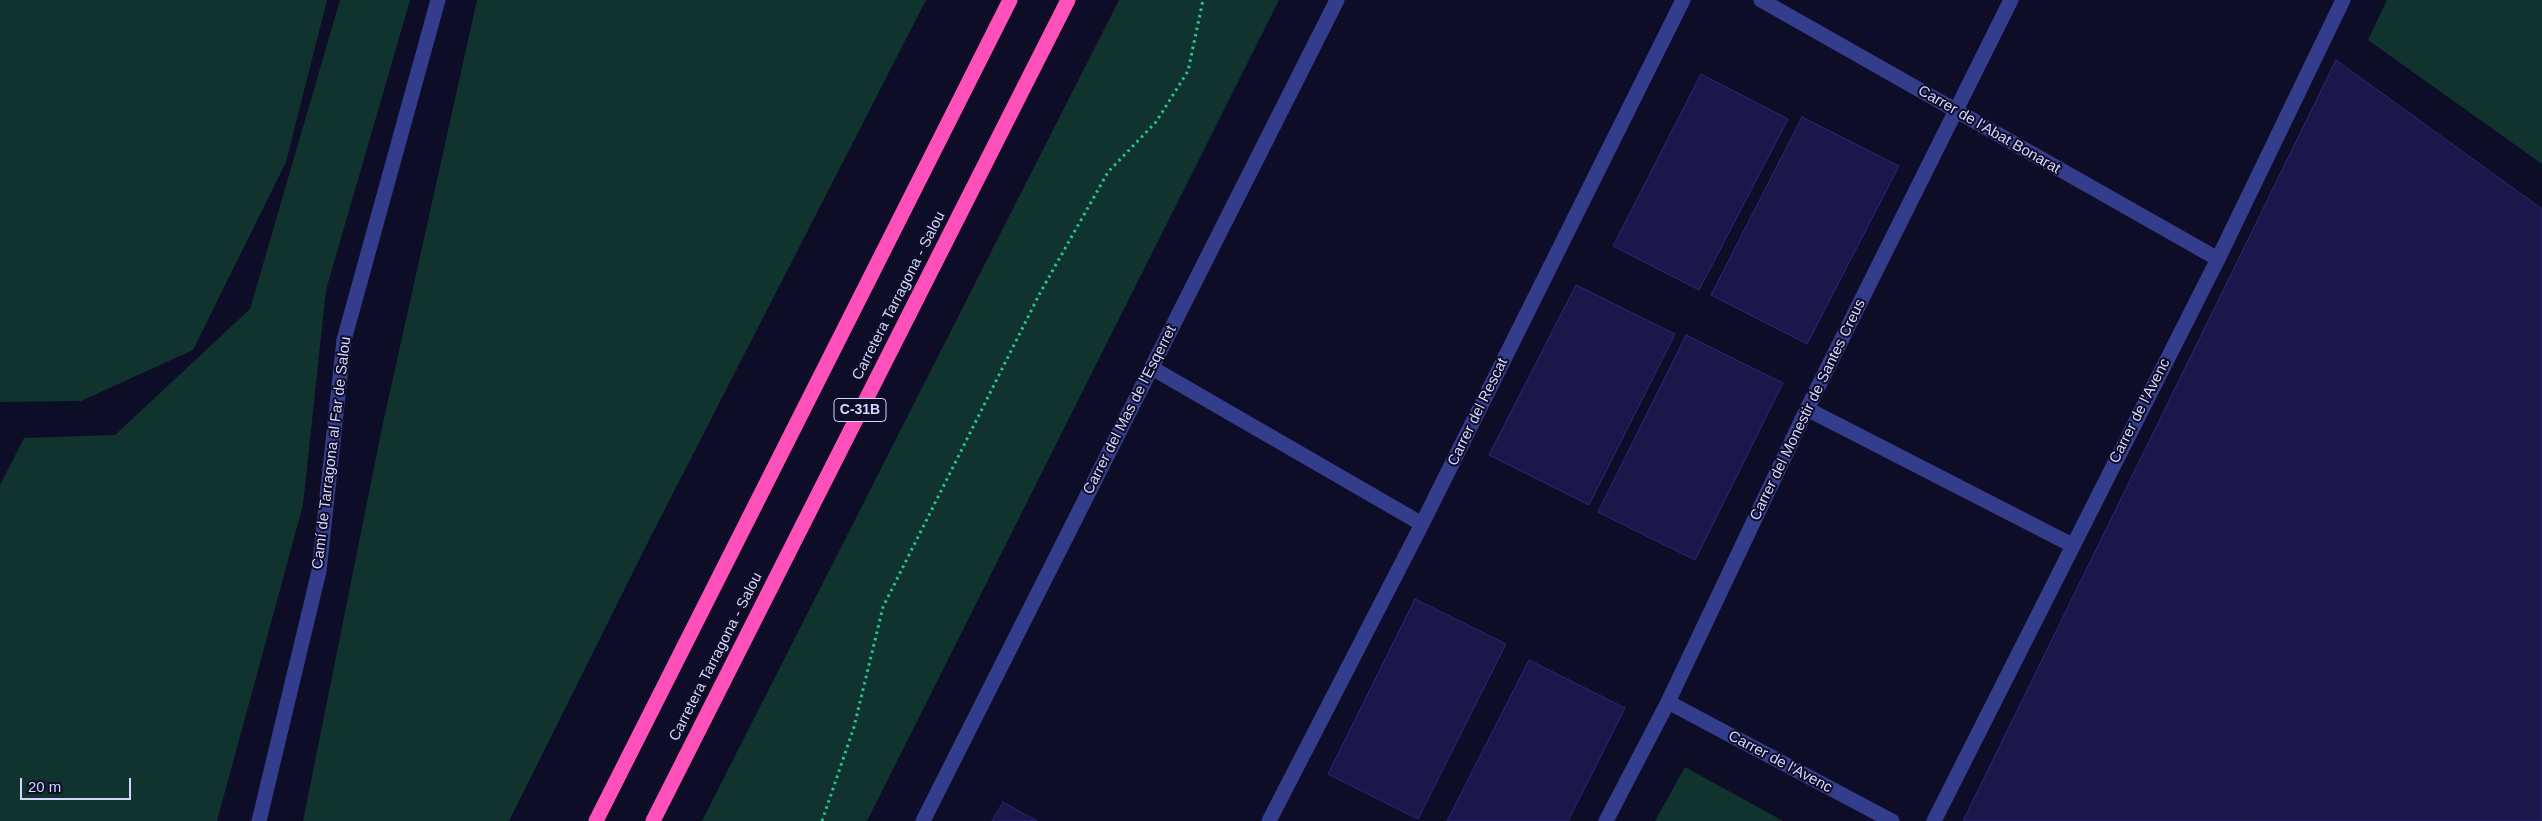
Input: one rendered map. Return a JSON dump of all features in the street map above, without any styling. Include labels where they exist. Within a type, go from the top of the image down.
[{"type":"highway","name":"C-31B","points":[[596,821],[1010,0]]},
{"type":"highway","name":"Carretera Tarragona - Salou","points":[[653,821],[1068,0]]},
{"type":"street","name":"Camí de Tarragona al Far de Salou","points":[[259,821],[319,570],[344,340],[438,0]]},
{"type":"street","name":"Carrer del Mas de l'Esqerret","points":[[923,821],[1338,0]]},
{"type":"street","name":"Carrer del Rescat","points":[[1269,821],[1422,524],[1683,0]]},
{"type":"street","name":"Carrer de l'Abat Bonarat","points":[[1761,0],[2218,259]]},
{"type":"street","name":"Carrer del Monestir de Santes Creus","points":[[1606,821],[1668,702],[1807,409],[2011,0]]},
{"type":"street","name":"Carrer de l'Avenc","points":[[1934,821],[2218,259],[2343,0]]},
{"type":"street","points":[[1152,368],[1422,524]]},
{"type":"street","points":[[1807,409],[2072,545]]},
{"type":"street","name":"Carrer de l'Avenc","points":[[1668,702],[1892,821]]},
{"type":"path","points":[[822,821],[854,727],[883,608],[1040,293],[1108,172],[1156,122],[1188,70],[1203,0]]},
{"type":"green space","points":[[0,0],[327,0],[286,162],[193,350],[81,401],[0,402]]},
{"type":"green space","points":[[340,0],[410,0],[326,290],[303,505],[217,821],[0,821],[0,485],[24,438],[115,435],[250,309]]},
{"type":"green space","points":[[477,0],[926,0],[648,542],[509,821],[303,821],[383,423]]},
{"type":"green space","points":[[1119,0],[1279,0],[867,821],[702,821]]},
{"type":"green space","points":[[2387,0],[2542,0],[2542,164],[2368,40]]},
{"type":"green space","points":[[1685,767],[1783,821],[1655,821]]},
{"type":"building","points":[[2336,60],[2542,209],[2542,821],[1963,821]]},
{"type":"building","points":[[1701,74],[1788,119],[1699,290],[1613,246]]},
{"type":"building","points":[[1802,117],[1899,166],[1807,344],[1711,295]]},
{"type":"building","points":[[1576,285],[1675,334],[1589,505],[1489,455]]},
{"type":"building","points":[[1686,335],[1783,383],[1695,560],[1598,512]]},
{"type":"building","points":[[1415,599],[1506,644],[1418,819],[1328,774]]},
{"type":"building","points":[[1529,660],[1625,708],[1568,821],[1447,821]]},
{"type":"building","points":[[1003,802],[1037,821],[992,821]]}]
